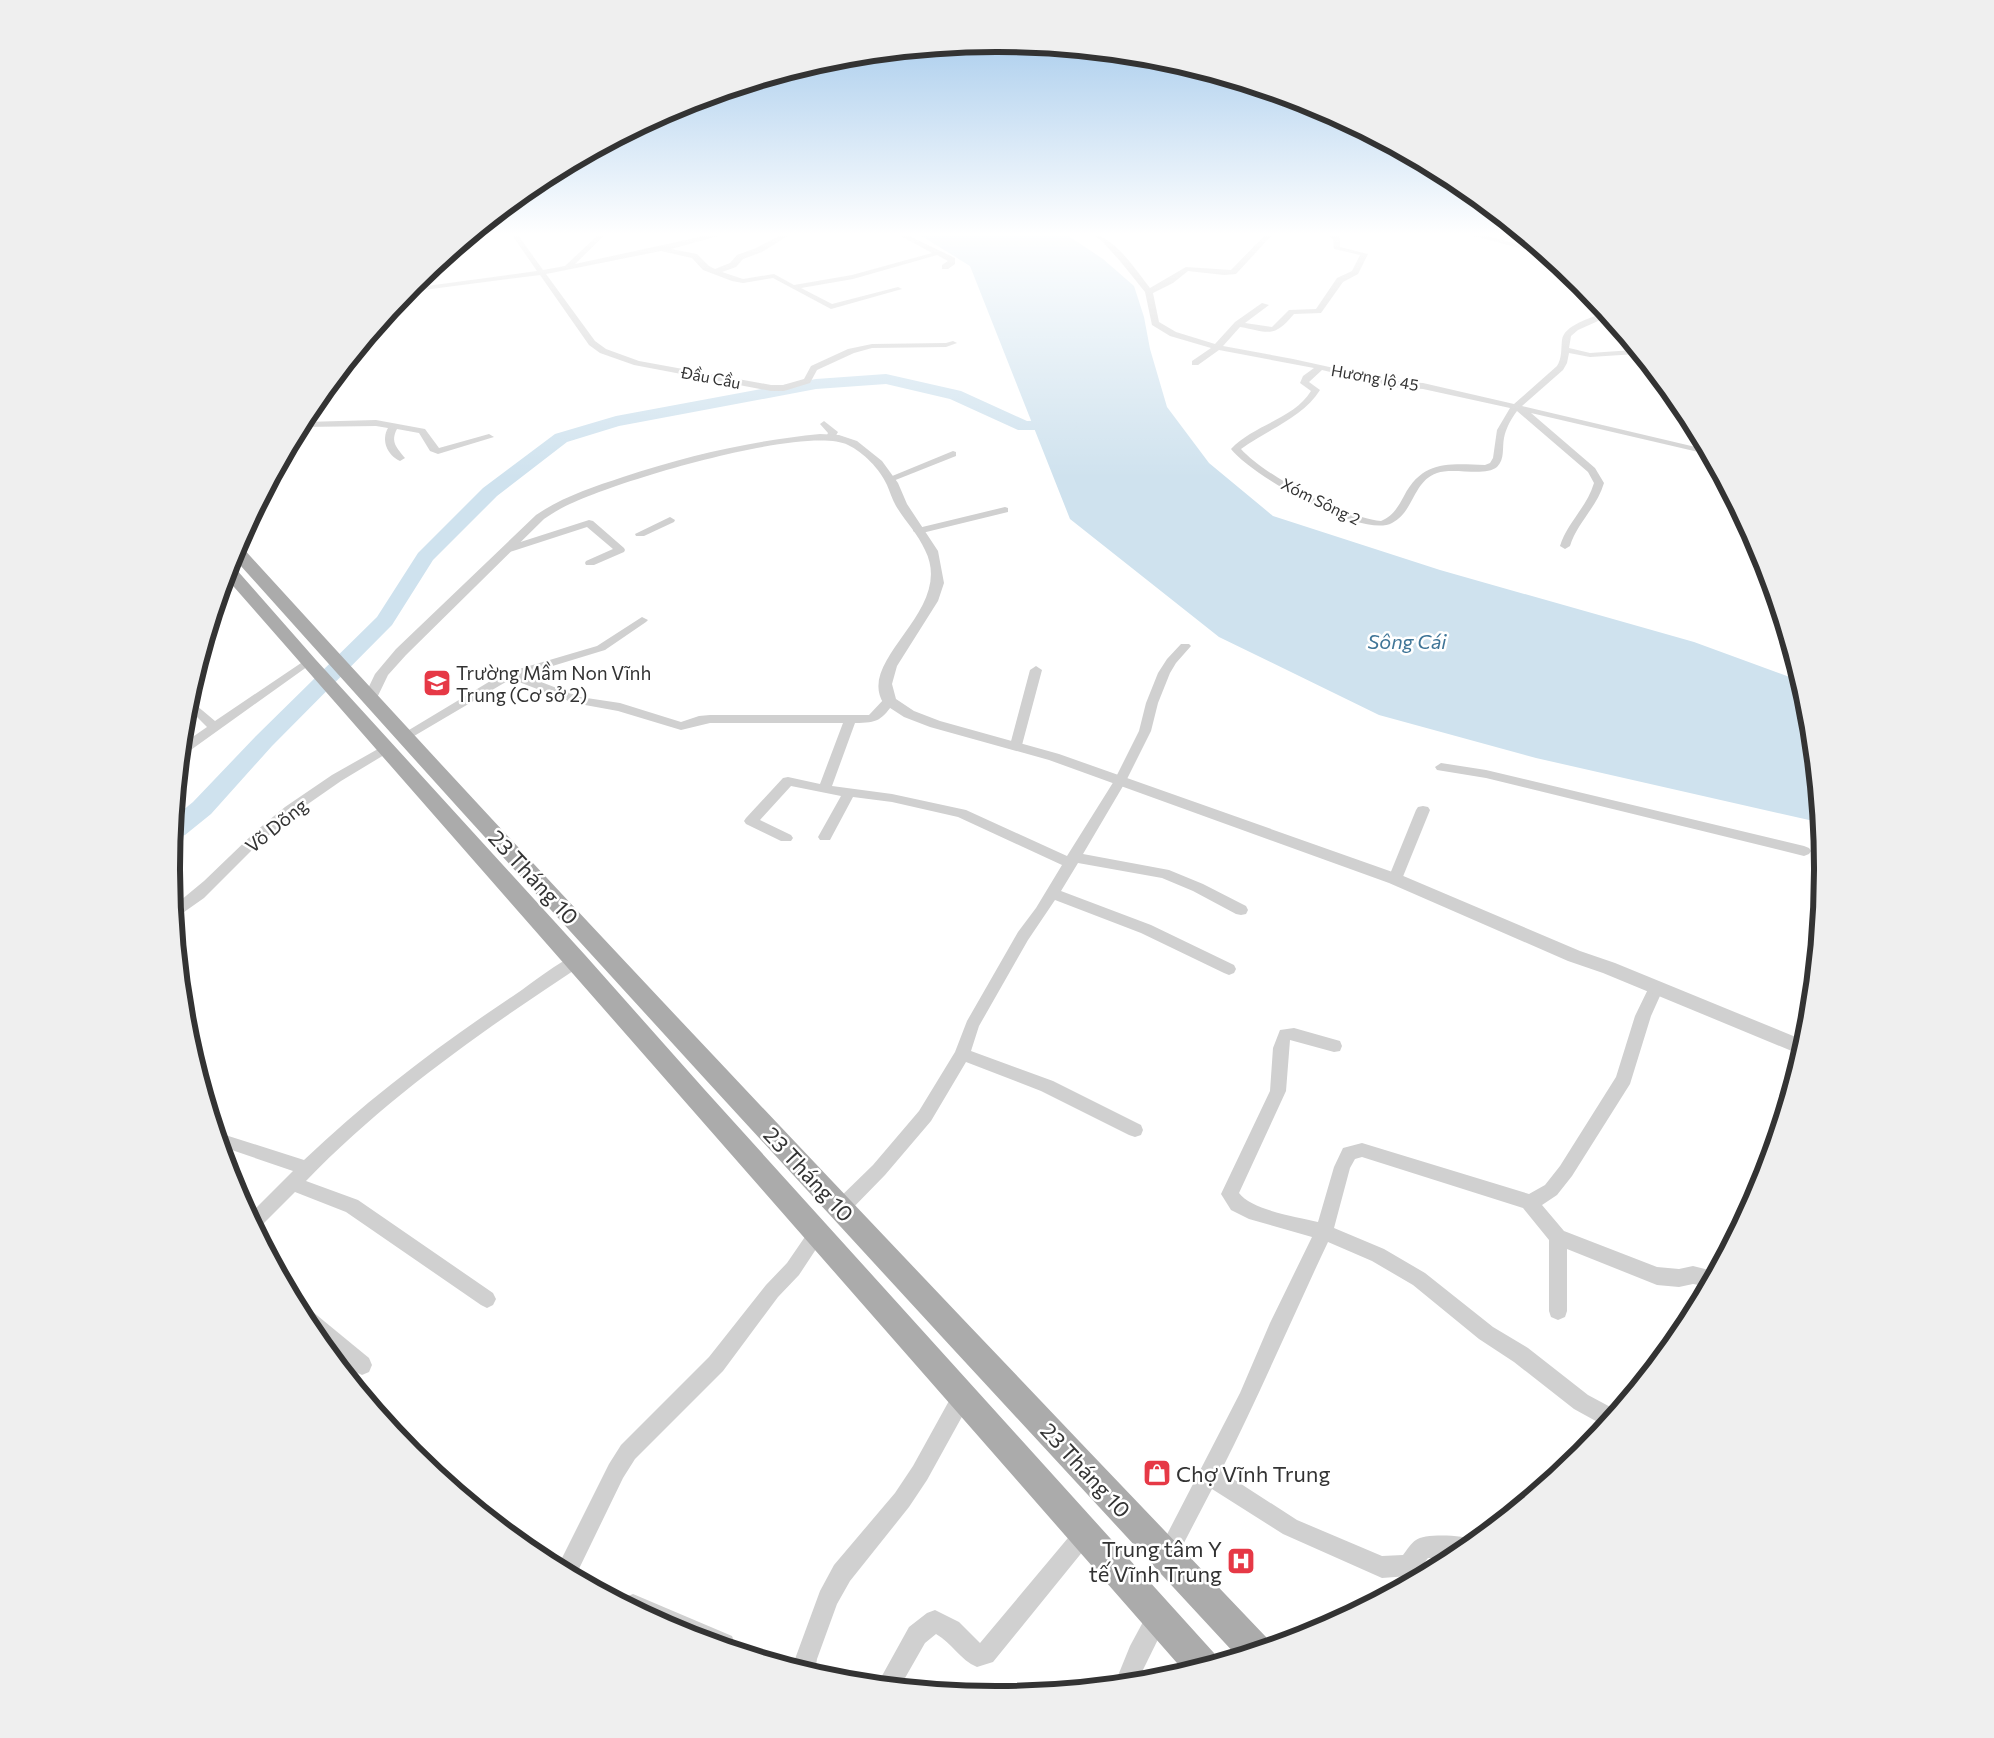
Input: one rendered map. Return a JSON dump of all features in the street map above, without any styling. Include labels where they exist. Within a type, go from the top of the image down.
[{"type":"main road","points":[[243,558],[324,648],[365,704]]},
{"type":"main road","points":[[234,582],[308,663],[365,704]]},
{"type":"main road","name":"23 Tháng 10","points":[[365,704],[577,961],[817,1234],[1198,1660]]},
{"type":"main road","name":"23 Tháng 10","points":[[395,742],[840,1209],[1250,1645]]},
{"type":"main road","points":[[817,1234],[840,1209]]},
{"type":"street","name":"Đầu Cầu","points":[[573,316],[592,343],[603,351],[637,363],[776,389],[807,381],[810,379],[810,371],[814,368],[851,351],[872,346],[946,346],[953,343]]},
{"type":"street","name":"Hương lộ 45","points":[[1153,316],[1158,327],[1173,334],[1217,347],[1393,384],[1423,386],[1517,406],[1697,450]]},
{"type":"street","points":[[1195,364],[1217,347],[1238,324],[1249,316]]},
{"type":"street","points":[[1238,324],[1274,330],[1288,316]]},
{"type":"street","points":[[1565,546],[1568,536],[1595,497],[1599,483],[1592,470],[1517,406],[1531,392],[1558,372],[1562,365],[1567,335],[1580,326],[1599,318]]},
{"type":"street","points":[[1565,350],[1590,355],[1629,352]]},
{"type":"street","name":"Xóm Sông 2","points":[[1320,368],[1306,378],[1304,383],[1316,390],[1312,397],[1284,419],[1236,449],[1244,460],[1296,491],[1346,515],[1370,524],[1380,524],[1395,517],[1419,481],[1426,474],[1435,470],[1486,468],[1493,465],[1498,458],[1498,442],[1502,428],[1517,406]]},
{"type":"street","points":[[312,425],[376,423],[420,431],[433,449],[438,451],[490,437]]},
{"type":"street","points":[[824,424],[833,432],[831,438]]},
{"type":"street","points":[[394,426],[388,435],[388,442],[400,458]]},
{"type":"street","points":[[365,704],[390,664],[488,566],[509,549],[529,527],[552,508],[622,480],[682,462],[759,445],[807,438],[845,440],[864,450],[878,463],[890,479],[901,504],[932,551],[937,572],[937,590],[890,666],[884,684],[888,701],[909,714],[935,724],[1016,745],[1260,829],[1395,879],[1574,956],[1656,987],[1794,1044]]},
{"type":"street","points":[[890,479],[952,454]]},
{"type":"street","points":[[918,531],[1005,510]]},
{"type":"street","points":[[640,534],[670,520]]},
{"type":"street","points":[[509,549],[589,523],[620,550],[590,564]]},
{"type":"street","name":"Võ Dõng","points":[[181,907],[214,880],[260,834],[340,776],[511,674],[601,648],[642,620]]},
{"type":"street","points":[[840,1209],[879,1170],[925,1116],[962,1054],[976,1017],[1023,936],[1041,912],[1120,781],[1145,731],[1152,703],[1164,673],[1171,661],[1185,646]]},
{"type":"street","points":[[190,745],[308,663]]},
{"type":"street","points":[[1016,745],[1036,670]]},
{"type":"street","points":[[511,674],[578,700],[620,707],[681,726],[699,720],[710,719],[871,719],[877,716],[888,701]]},
{"type":"street","points":[[196,710],[214,727]]},
{"type":"street","points":[[824,790],[850,720]]},
{"type":"street","points":[[1441,766],[1459,768],[1529,784],[1804,852]]},
{"type":"street","points":[[786,838],[751,821],[788,781],[824,790],[849,792],[939,807],[961,813],[1071,860],[1153,871],[1177,878],[1240,910]]},
{"type":"street","points":[[825,837],[849,792]]},
{"type":"street","points":[[1395,879],[1423,810]]},
{"type":"street","points":[[1051,893],[1146,929],[1229,969]]},
{"type":"street","points":[[259,1217],[335,1144],[416,1076],[491,1018],[577,961]]},
{"type":"street","points":[[1529,1202],[1541,1198],[1551,1190],[1566,1171],[1584,1140],[1613,1098],[1624,1079],[1643,1016],[1656,987]]},
{"type":"street","points":[[1334,1046],[1294,1034],[1285,1034],[1282,1041],[1281,1078],[1278,1091],[1230,1194],[1237,1204],[1254,1213],[1324,1232],[1378,1255],[1419,1278],[1486,1333],[1521,1355],[1581,1402],[1604,1415]]},
{"type":"street","points":[[962,1054],[1047,1086],[1135,1130]]},
{"type":"street","points":[[228,1141],[308,1170]]},
{"type":"street","points":[[1167,1555],[1210,1475],[1247,1400],[1277,1329],[1324,1232],[1342,1168],[1349,1153],[1362,1150],[1529,1202],[1558,1237],[1657,1276],[1679,1278],[1693,1275],[1704,1277]]},
{"type":"street","points":[[294,1184],[352,1206],[487,1299]]},
{"type":"street","points":[[570,1564],[616,1471],[628,1452],[716,1364],[772,1291],[792,1269],[817,1234]]},
{"type":"street","points":[[1558,1237],[1558,1311]]},
{"type":"street","points":[[327,1336],[362,1365]]},
{"type":"street","points":[[806,1663],[828,1599],[842,1573],[902,1500],[920,1473],[962,1397]]},
{"type":"street","points":[[1210,1475],[1290,1527],[1382,1567],[1408,1565],[1423,1547],[1452,1547]]},
{"type":"street","points":[[892,1679],[917,1635],[935,1622],[951,1630],[978,1656],[984,1654],[992,1647],[1028,1600],[1085,1533]]},
{"type":"street","points":[[1129,1675],[1158,1616]]},
{"type":"water","name":"Sông Cái","points":[[990,316],[1144,316],[1150,349],[1167,407],[1209,463],[1273,516],[1440,570],[1694,642],[1790,677],[1807,762],[1812,821],[1536,758],[1379,715],[1219,637],[1070,519]]},
{"type":"waterway","points":[[182,824],[202,808],[264,741],[385,621],[425,557],[490,492],[561,438],[616,421],[816,384],[886,379],[955,395],[1024,426],[1069,425]]},
{"type":"place","name":"Trường Mầm Non Vĩnh Trung (Cơ sở 2)","points":[[437,683]]},
{"type":"place","name":"Chợ Vĩnh Trung","points":[[1157,1473]]},
{"type":"place","name":"Trung tâm Y tế Vĩnh Trung","points":[[1241,1561]]}]
